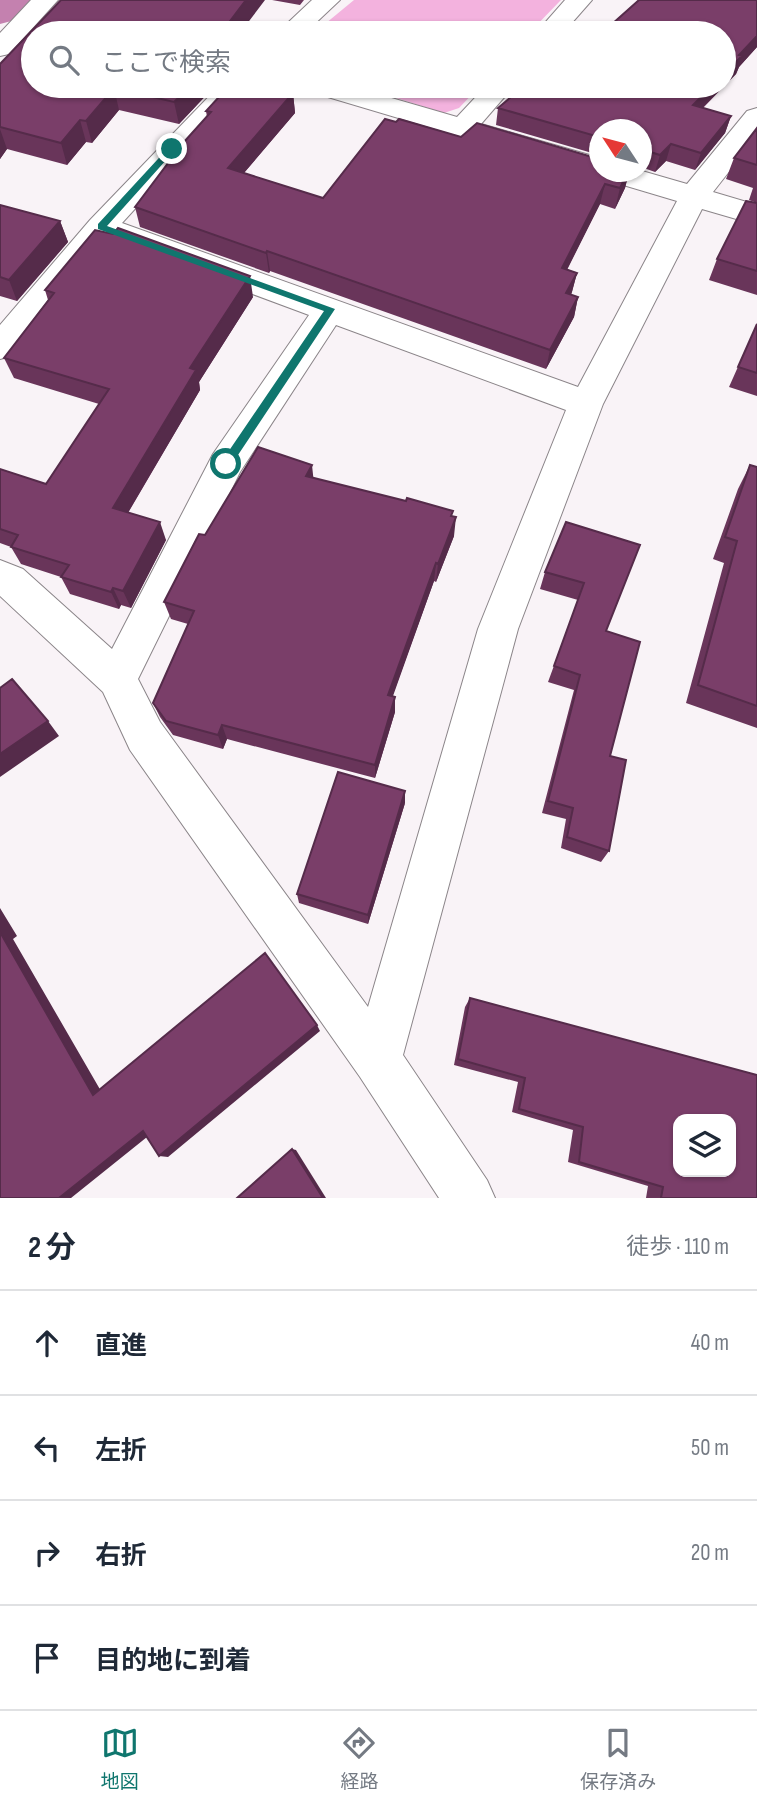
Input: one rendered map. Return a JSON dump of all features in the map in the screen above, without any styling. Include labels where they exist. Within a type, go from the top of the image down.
[{"type":"street","points":[[26,21],[46,0]]},
{"type":"street","points":[[303,21],[327,0]]},
{"type":"street","points":[[560,21],[579,0]]},
{"type":"street","points":[[0,48],[21,26]]},
{"type":"street","points":[[0,347],[101,227],[223,98]]},
{"type":"street","points":[[363,98],[589,165]]},
{"type":"street","points":[[463,127],[490,98]]},
{"type":"street","points":[[377,1060],[498,629],[586,404],[694,196],[757,117]]},
{"type":"street","points":[[646,182],[757,215]]},
{"type":"street","points":[[101,227],[586,404]]},
{"type":"street","points":[[117,679],[226,464],[330,309]]},
{"type":"street","points":[[0,576],[10,581],[117,679],[145,736],[377,1060],[469,1198]]},
{"type":"shaded area","points":[[354,0],[561,0],[541,21],[329,21]]},
{"type":"shaded area","points":[[396,98],[469,98],[459,108],[444,113]]},
{"type":"building","points":[[61,0],[246,0],[230,21],[41,21]]},
{"type":"building","points":[[639,0],[757,0],[757,36],[736,62],[736,21],[615,21]]},
{"type":"building","points":[[21,42],[21,98],[106,98],[86,121],[80,120],[61,143],[0,127],[0,64]]},
{"type":"building","points":[[157,98],[178,98],[174,102]]},
{"type":"building","points":[[218,98],[289,98],[228,168],[323,198],[385,119],[396,122],[399,119],[461,137],[477,123],[589,156],[589,182],[623,182],[620,188],[605,184],[562,268],[577,273],[566,293],[578,297],[550,350],[135,207],[184,142],[211,112],[206,111]]},
{"type":"building","points":[[510,98],[700,98],[693,105],[731,116],[701,153],[671,144],[660,155],[652,152],[652,119],[589,119],[589,134],[498,108]]},
{"type":"building","points":[[757,128],[757,165],[734,158]]},
{"type":"building","points":[[746,201],[757,203],[757,271],[717,259]]},
{"type":"building","points":[[0,205],[60,221],[9,280],[0,277]]},
{"type":"building","points":[[118,228],[250,276],[190,368],[196,370],[113,508],[160,522],[123,591],[113,588],[111,592],[61,577],[69,565],[11,547],[18,535],[0,529],[0,469],[46,484],[109,389],[4,358],[54,293],[45,290],[95,230],[113,234]]},
{"type":"building","points":[[757,324],[757,373],[738,367]]},
{"type":"building","points":[[258,447],[312,465],[306,476],[406,501],[407,498],[453,511],[451,516],[456,517],[438,564],[436,563],[388,695],[395,697],[375,765],[222,725],[218,735],[166,721],[153,703],[194,611],[164,602],[199,534],[205,535]]},
{"type":"building","points":[[750,465],[757,467],[757,706],[698,685],[737,541],[725,537]]},
{"type":"building","points":[[566,522],[640,545],[606,631],[640,642],[610,756],[626,760],[609,851],[567,837],[573,808],[548,801],[580,675],[554,666],[584,583],[545,572]]},
{"type":"building","points":[[12,679],[48,721],[0,754],[0,688]]},
{"type":"building","points":[[338,772],[405,791],[368,915],[297,894]]},
{"type":"building","points":[[0,932],[93,1095],[265,953],[317,1025],[159,1156],[143,1131],[59,1198],[0,1198]]},
{"type":"building","points":[[470,998],[757,1075],[757,1198],[661,1198],[663,1187],[579,1162],[583,1127],[519,1109],[525,1078],[458,1059]]},
{"type":"building","points":[[292,1149],[323,1198],[237,1198]]},
{"type":"waterway","points":[[0,8],[8,0]]},
{"type":"route","points":[[172,149],[101,227],[330,309],[226,464]]}]
